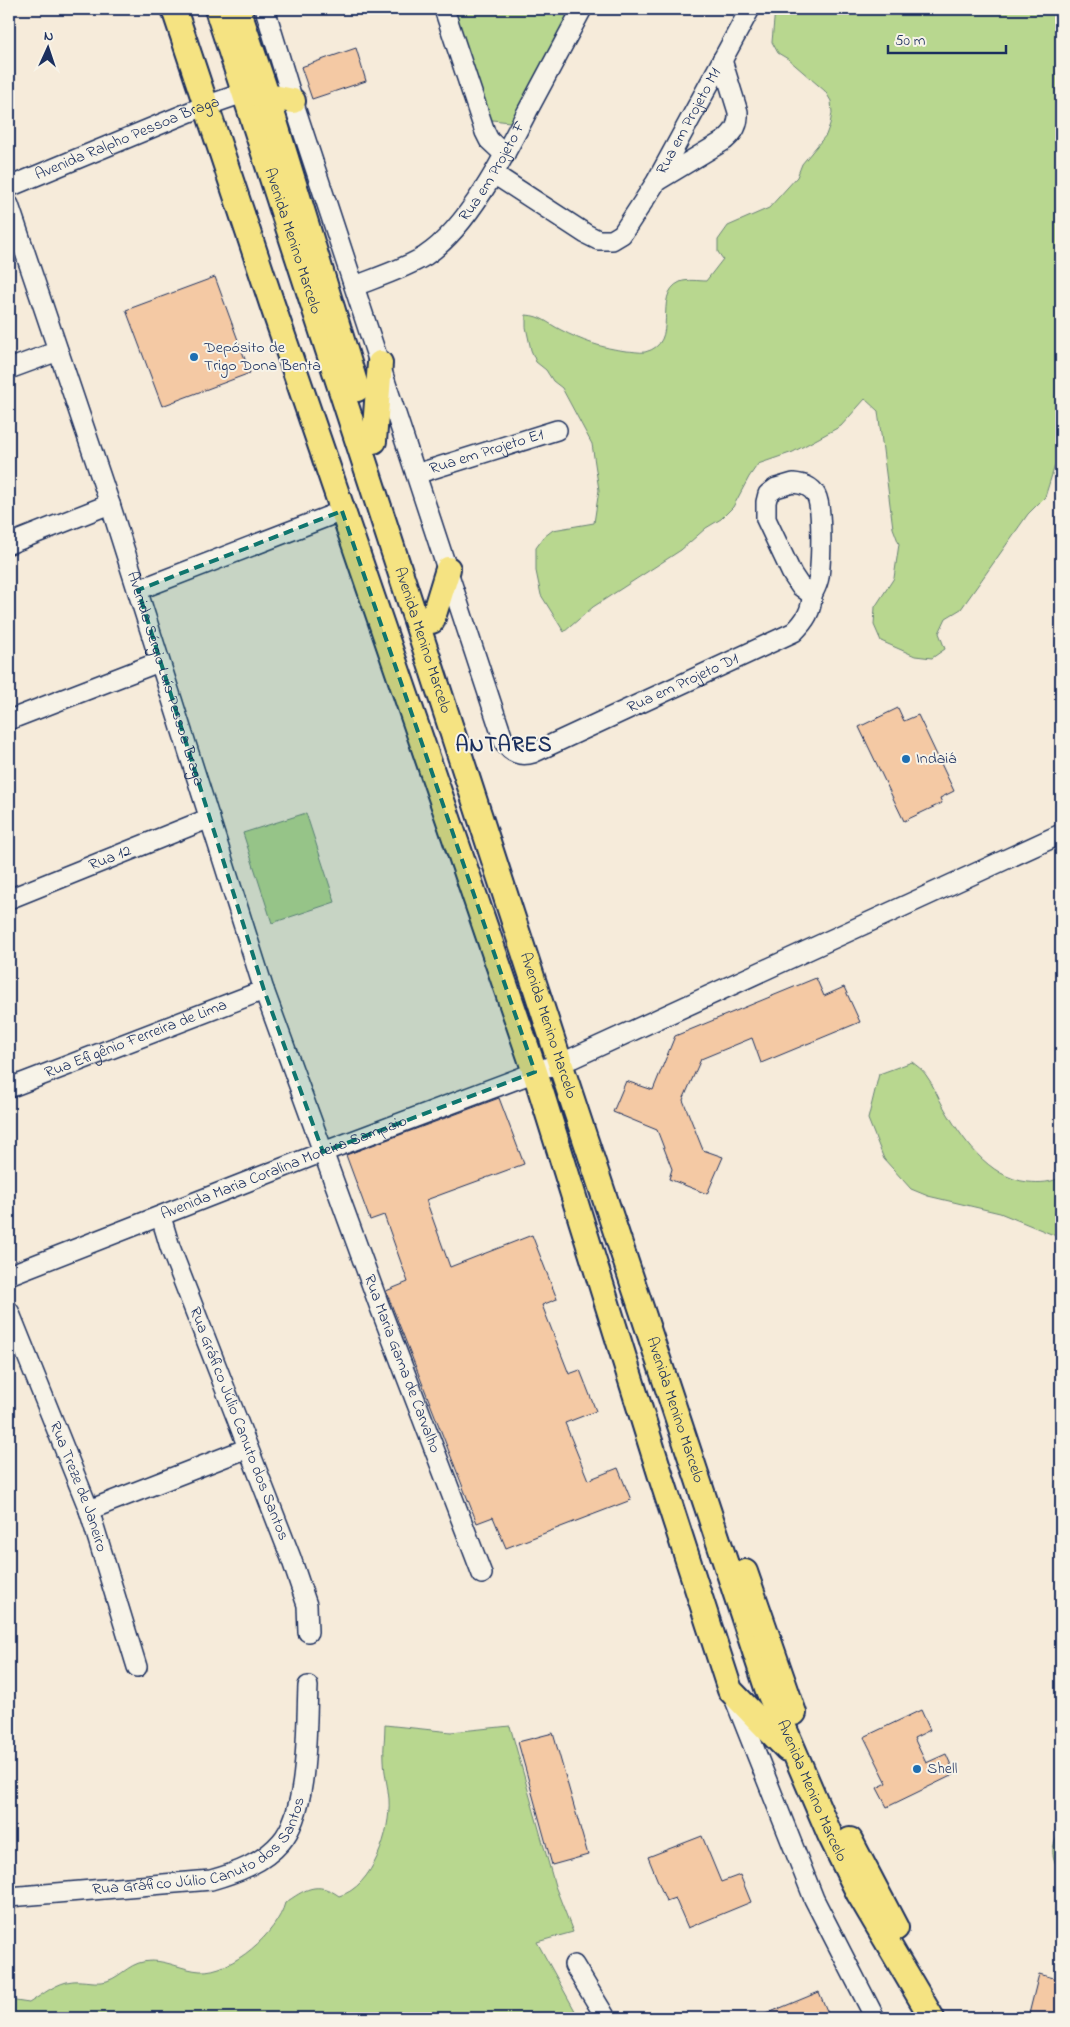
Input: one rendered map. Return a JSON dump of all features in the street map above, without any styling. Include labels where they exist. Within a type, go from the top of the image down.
[{"type":"main road","points":[[174,9],[342,511],[535,1072],[730,1690],[798,1760]]},
{"type":"main road","name":"Avenida Menino Marcelo","points":[[217,9],[256,94],[374,442],[432,622],[566,1061],[607,1204],[767,1688],[830,1835],[858,1894],[932,2018]]},
{"type":"main road","name":"Avenida Menino Marcelo","points":[[238,9],[256,94],[309,294],[566,1061],[635,1248],[794,1714],[821,1780],[852,1844],[915,1964],[947,2018]]},
{"type":"main road","points":[[256,94],[293,101]]},
{"type":"main road","points":[[374,442],[380,363]]},
{"type":"main road","points":[[432,622],[448,569]]},
{"type":"main road","points":[[602,1287],[607,1204]]},
{"type":"street","points":[[265,9],[293,101],[448,569]]},
{"type":"street","points":[[444,9],[485,132],[489,140],[505,155]]},
{"type":"street","name":"Rua em Projeto F","points":[[355,286],[401,268],[426,255],[448,236],[473,205],[494,174],[582,9]]},
{"type":"street","name":"Rua em Projeto M1","points":[[494,174],[598,240],[612,240],[622,234],[656,182],[750,9]]},
{"type":"street","name":"Rua em Projeto M1","points":[[656,182],[724,140],[733,132],[738,121],[738,112],[722,60]]},
{"type":"street","name":"Avenida Ralpho Pessoa Braga","points":[[9,187],[206,106],[256,94]]},
{"type":"street","name":"Avenida Sérgio Luís Pessoa Braga","points":[[9,205],[138,590],[264,990],[322,1152]]},
{"type":"street","points":[[9,369],[58,351]]},
{"type":"street","name":"Rua em Projeto E1","points":[[416,474],[557,430]]},
{"type":"street","name":"Rua em Projeto D1","points":[[448,569],[504,742],[507,747],[518,754],[527,755],[794,632],[804,623],[809,614],[812,595],[818,582],[820,564],[820,506],[816,495],[810,488],[803,484],[784,485],[768,494],[766,519],[792,574],[800,586],[812,595]]},
{"type":"street","points":[[9,544],[110,504]]},
{"type":"street","points":[[138,590],[342,511]]},
{"type":"street","points":[[9,720],[160,662]]},
{"type":"street","name":"Rua 12","points":[[9,899],[210,818]]},
{"type":"street","name":"Avenida Maria Coralina Moreira Sampaio","points":[[9,1275],[322,1152],[566,1061],[1061,834]]},
{"type":"street","name":"Rua Efigênio Ferreira de Lima","points":[[9,1088],[264,990]]},
{"type":"street","name":"Rua Maria Gama de Carvalho","points":[[322,1152],[482,1574]]},
{"type":"street","name":"Rua Gráfico Júlio Canuto dos Santos","points":[[161,1216],[170,1247],[292,1558],[307,1605],[308,1632]]},
{"type":"street","name":"Rua Treze de Janeiro","points":[[9,1311],[90,1510],[137,1667]]},
{"type":"street","points":[[90,1510],[248,1448]]},
{"type":"street","name":"Rua Gráfico Júlio Canuto dos Santos","points":[[9,1897],[211,1880],[234,1874],[262,1858],[281,1842],[296,1814],[302,1788],[308,1686]]},
{"type":"street","points":[[730,1690],[814,1899],[875,2018]]},
{"type":"street","points":[[574,1966],[606,2018]]},
{"type":"highlighted area","points":[[342,511],[535,1072],[323,1152],[264,990],[138,590]]},
{"type":"green space","points":[[452,9],[569,10],[568,22],[516,117],[510,122],[492,120],[485,110]]},
{"type":"green space","points":[[775,9],[1061,9],[1060,449],[1045,497],[1028,514],[961,609],[946,618],[939,633],[945,649],[932,658],[915,656],[881,641],[874,625],[875,607],[894,578],[899,544],[893,528],[878,411],[865,399],[841,426],[793,452],[758,464],[733,507],[721,519],[706,528],[681,550],[593,607],[564,632],[541,595],[536,571],[536,548],[544,537],[553,530],[594,523],[599,490],[592,444],[562,388],[536,362],[531,350],[526,327],[526,315],[540,318],[592,344],[626,351],[643,352],[656,347],[662,339],[665,329],[666,307],[672,288],[683,281],[706,281],[723,259],[718,252],[718,240],[728,226],[769,208],[797,177],[802,164],[826,135],[832,113],[831,101],[825,91],[788,59],[778,53],[772,42]]},
{"type":"green space","points":[[306,813],[335,902],[272,923],[243,833]]},
{"type":"green space","points":[[912,1062],[923,1071],[967,1143],[988,1164],[1000,1173],[1028,1182],[1045,1182],[1061,1177],[1061,1238],[1000,1213],[928,1196],[911,1189],[884,1159],[868,1119],[879,1074]]},
{"type":"green space","points":[[385,1725],[451,1732],[510,1726],[555,1886],[573,1932],[537,1942],[579,2018],[9,2018],[9,2000],[29,2003],[50,1989],[67,1982],[107,1981],[138,1963],[158,1961],[200,1971],[213,1970],[239,1958],[252,1949],[273,1927],[285,1903],[298,1894],[317,1888],[331,1891],[339,1896],[351,1891],[361,1882],[378,1856],[387,1826],[389,1799],[384,1765]]},
{"type":"green space","points":[[1061,1828],[1061,1877],[1053,1857],[1053,1848]]},
{"type":"building","points":[[356,48],[366,81],[312,99],[301,67]]},
{"type":"building","name":"Depósito de Trigo Dona Benta","points":[[215,277],[250,373],[162,406],[126,310]]},
{"type":"building","name":"Indaiá","points":[[898,708],[904,721],[918,715],[954,791],[940,798],[942,803],[904,821],[859,727]]},
{"type":"building","points":[[816,978],[824,996],[844,987],[860,1022],[761,1063],[752,1038],[701,1059],[683,1100],[703,1150],[723,1157],[707,1194],[669,1179],[672,1169],[657,1130],[613,1112],[626,1081],[653,1090],[675,1036]]},
{"type":"building","points":[[499,1098],[524,1164],[426,1200],[450,1267],[532,1235],[557,1299],[542,1305],[569,1374],[580,1370],[596,1411],[565,1423],[588,1480],[618,1468],[631,1500],[506,1548],[493,1517],[477,1523],[386,1291],[408,1282],[384,1215],[370,1220],[346,1155]]},
{"type":"building","name":"Shell","points":[[921,1710],[930,1730],[914,1738],[926,1763],[946,1754],[955,1774],[887,1807],[877,1788],[887,1783],[864,1737]]},
{"type":"building","points":[[553,1733],[588,1855],[552,1865],[518,1742]]},
{"type":"building","points":[[702,1836],[721,1882],[740,1875],[751,1902],[688,1928],[675,1898],[666,1901],[648,1857]]},
{"type":"building","points":[[1039,1974],[1061,1980],[1061,2018],[1028,2018]]},
{"type":"building","points":[[819,1992],[830,2018],[756,2018]]},
{"type":"place","name":"Depósito de Trigo Dona Benta","points":[[194,357]]},
{"type":"place","name":"Indaiá","points":[[906,759]]},
{"type":"place","name":"Shell","points":[[917,1769]]},
{"type":"district","name":"ANTARES","points":[[504,746]]}]
